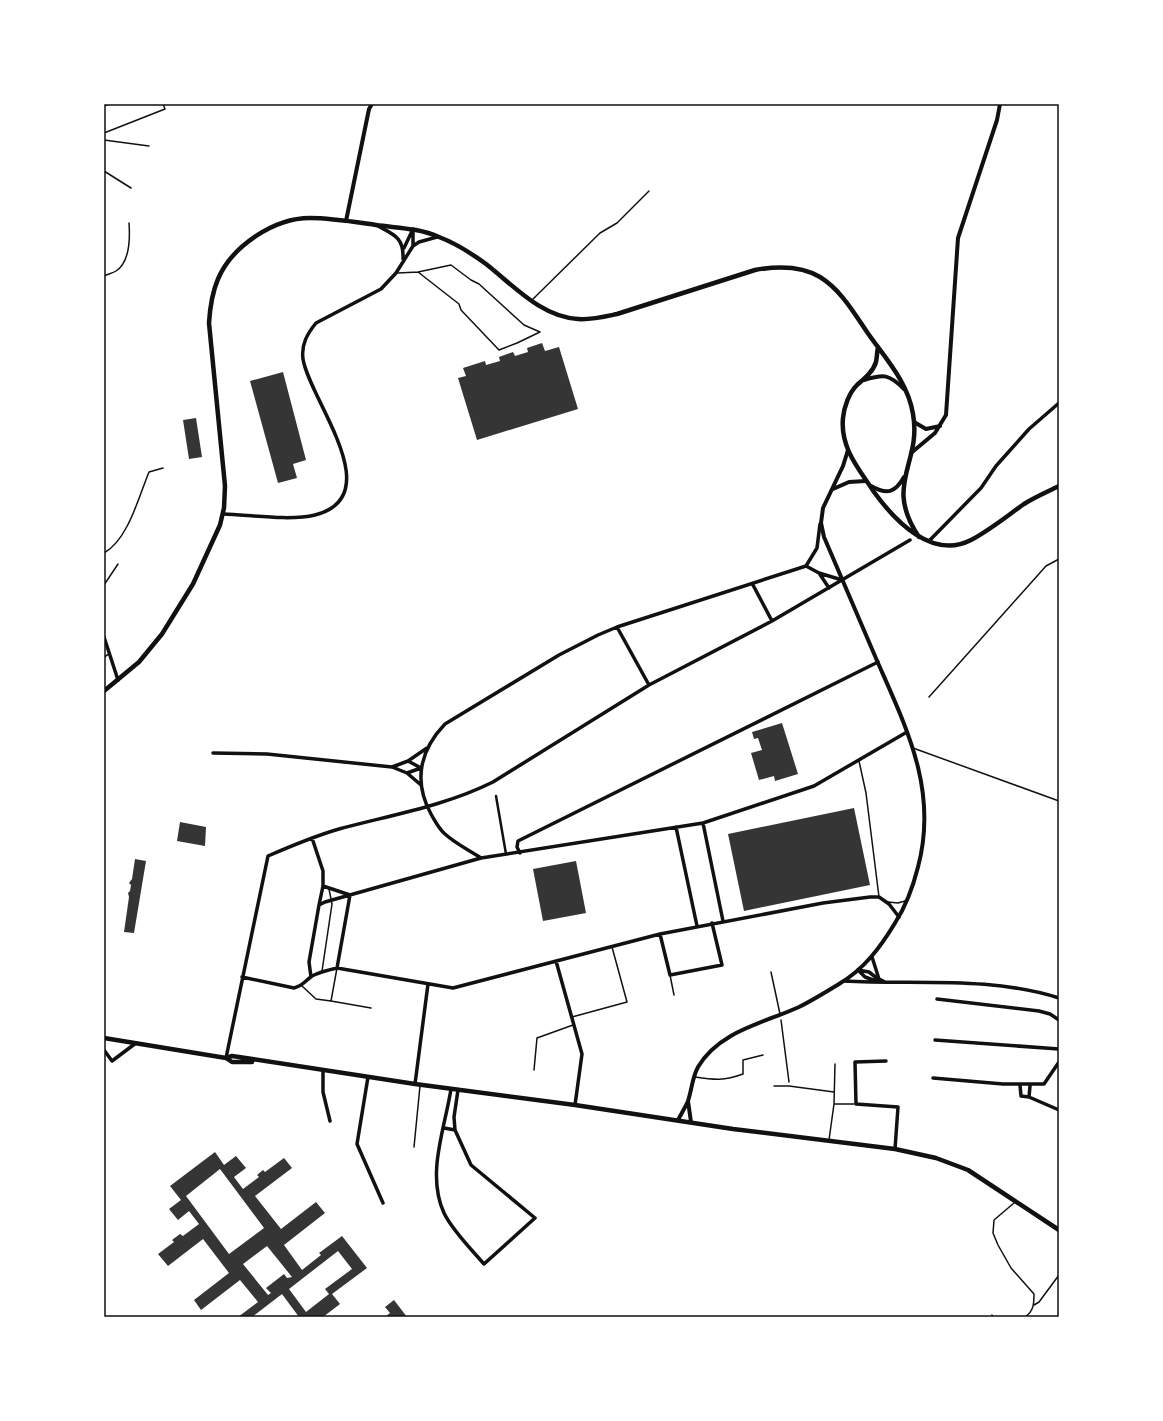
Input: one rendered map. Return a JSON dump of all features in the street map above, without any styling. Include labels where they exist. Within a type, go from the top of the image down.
[{"type":"main road","points":[[104,691],[150,650],[175,613],[209,553],[224,514],[225,480],[209,323],[211,301],[218,278],[228,262],[238,251],[269,229],[295,220],[310,218],[346,220],[413,229],[438,236],[468,252],[532,301],[558,315],[577,319],[595,319],[617,314],[755,270],[773,267],[790,267],[806,271],[820,277],[834,288],[897,374],[905,389],[914,422],[911,453],[904,477],[904,505],[908,519],[920,537]]},
{"type":"main road","points":[[878,347],[876,362],[864,380],[856,386],[850,395],[844,411],[843,429],[848,450],[866,481],[896,519],[920,537],[929,541],[950,545],[970,540],[1026,503],[1059,486]]},
{"type":"main road","points":[[104,1038],[226,1058],[232,1062],[258,1061],[458,1090],[895,1149],[936,1158],[963,1168],[1059,1230]]},
{"type":"street","points":[[346,220],[369,109],[372,104]]},
{"type":"street","points":[[911,453],[931,437],[940,426],[947,408],[958,238],[997,120],[1000,104]]},
{"type":"street","points":[[376,225],[393,234],[400,240],[404,248]]},
{"type":"street","points":[[413,229],[413,246]]},
{"type":"street","points":[[403,260],[404,248],[413,229]]},
{"type":"street","points":[[224,514],[302,516],[324,512],[340,498],[345,488],[347,469],[343,455],[303,360],[303,345],[309,332],[316,323],[331,314],[368,298],[389,282],[413,246],[419,242],[438,236]]},
{"type":"street","points":[[864,380],[878,376],[886,376],[892,378],[905,389]]},
{"type":"street","points":[[929,541],[981,488],[996,466],[1030,429],[1059,403]]},
{"type":"street","points":[[914,422],[926,429],[940,426]]},
{"type":"street","points":[[481,858],[444,834],[427,806],[421,785],[421,768],[427,748],[436,733],[445,724],[462,712],[559,655],[598,635],[617,627],[753,585],[806,566],[817,548],[823,508],[833,490],[848,450]]},
{"type":"street","points":[[870,486],[884,492],[891,491],[898,487],[904,477]]},
{"type":"street","points":[[833,490],[849,482],[866,481]]},
{"type":"street","points":[[678,1120],[688,1100],[694,1077],[709,1052],[725,1039],[798,1007],[844,981],[872,957],[899,917],[915,880],[925,844],[926,818],[923,786],[913,748],[878,662],[824,538],[821,523]]},
{"type":"street","points":[[226,1058],[268,856],[339,829],[427,806],[477,790],[493,782],[649,685],[772,620],[910,540]]},
{"type":"street","points":[[806,566],[819,573],[842,580]]},
{"type":"street","points":[[819,573],[829,588]]},
{"type":"street","points":[[753,585],[772,620]]},
{"type":"street","points":[[617,627],[649,685]]},
{"type":"street","points":[[104,637],[118,680]]},
{"type":"street","points":[[520,853],[517,847],[518,841],[878,662]]},
{"type":"street","points":[[319,905],[481,858],[703,823],[814,786],[907,732]]},
{"type":"street","points":[[392,767],[408,761],[427,748]]},
{"type":"street","points":[[213,753],[267,754],[392,767],[407,773],[421,785]]},
{"type":"street","points":[[408,761],[421,768]]},
{"type":"street","points":[[407,773],[421,768]]},
{"type":"street","points":[[496,796],[506,855]]},
{"type":"street","points":[[703,823],[723,921]]},
{"type":"street","points":[[676,827],[697,926]]},
{"type":"street","points":[[311,977],[309,962],[323,886],[323,871],[312,838]]},
{"type":"street","points":[[323,886],[350,895]]},
{"type":"street","points":[[337,968],[350,895]]},
{"type":"street","points":[[242,977],[294,988],[302,986],[311,977],[337,968],[453,988],[660,934],[823,903],[879,897],[886,902],[899,917]]},
{"type":"street","points":[[660,934],[670,975],[722,965],[712,923]]},
{"type":"street","points":[[872,957],[879,981]]},
{"type":"street","points":[[556,961],[582,1054],[575,1105]]},
{"type":"street","points":[[858,970],[869,972],[879,981]]},
{"type":"street","points":[[844,981],[879,981],[888,983],[938,981],[995,986],[1046,994],[1059,998]]},
{"type":"street","points":[[418,1084],[428,984]]},
{"type":"street","points":[[937,999],[1039,1010],[1050,1014],[1059,1020]]},
{"type":"street","points":[[935,1040],[1059,1049]]},
{"type":"street","points":[[104,1050],[112,1061],[136,1043]]},
{"type":"street","points":[[886,1061],[855,1062],[856,1104],[898,1107],[895,1149]]},
{"type":"street","points":[[933,1078],[1030,1086],[1044,1084],[1058,1064]]},
{"type":"street","points":[[323,1070],[324,1092],[330,1121]]},
{"type":"street","points":[[368,1077],[357,1144],[383,1203]]},
{"type":"street","points":[[1020,1085],[1021,1096],[1029,1097],[1059,1110]]},
{"type":"street","points":[[1029,1097],[1030,1086]]},
{"type":"street","points":[[451,1089],[438,1156],[437,1189],[444,1213],[484,1264],[535,1218],[471,1165],[455,1130],[454,1117],[458,1090]]},
{"type":"street","points":[[688,1100],[691,1122]]},
{"type":"street","points":[[444,1128],[455,1130]]},
{"type":"lane","points":[[104,106],[109,104]]},
{"type":"lane","points":[[104,132],[165,110],[163,104]]},
{"type":"lane","points":[[104,140],[149,146]]},
{"type":"lane","points":[[104,171],[131,188]]},
{"type":"lane","points":[[532,301],[600,233],[617,223],[650,191]]},
{"type":"lane","points":[[104,276],[117,271],[125,259],[130,239],[129,223]]},
{"type":"lane","points":[[396,273],[407,271],[418,272],[451,265],[479,284],[524,325],[540,332],[517,344],[499,350],[461,310],[459,304],[418,272]]},
{"type":"lane","points":[[104,553],[109,551],[120,538],[130,520],[149,472],[163,468]]},
{"type":"lane","points":[[104,585],[118,564]]},
{"type":"lane","points":[[104,657],[109,654]]},
{"type":"lane","points":[[913,748],[1059,801]]},
{"type":"lane","points":[[859,760],[866,793],[879,897]]},
{"type":"lane","points":[[322,972],[332,904],[329,888]]},
{"type":"lane","points":[[886,902],[898,903],[905,900]]},
{"type":"lane","points":[[571,1018],[627,1002],[611,946]]},
{"type":"lane","points":[[331,1001],[337,968]]},
{"type":"lane","points":[[771,972],[780,1014]]},
{"type":"lane","points":[[670,975],[674,995]]},
{"type":"lane","points":[[302,986],[316,999],[371,1008]]},
{"type":"lane","points":[[534,1070],[537,1038],[573,1025]]},
{"type":"lane","points":[[694,1077],[718,1081],[731,1079],[743,1074],[743,1060],[763,1055]]},
{"type":"lane","points":[[829,1140],[834,1104],[835,1064]]},
{"type":"lane","points":[[414,1147],[418,1084]]},
{"type":"lane","points":[[774,1086],[789,1086],[834,1092]]},
{"type":"lane","points":[[834,1104],[856,1104]]},
{"type":"lane","points":[[1015,1202],[994,1220],[993,1233],[1011,1268],[1034,1294],[1034,1305],[1030,1314],[1025,1317]]},
{"type":"lane","points":[[1034,1305],[1039,1302],[1059,1276]]},
{"type":"path","points":[[929,697],[1046,566],[1059,559]]},
{"type":"path","points":[[780,1014],[789,1086]]},
{"type":"building","points":[[542,343],[545,351],[559,347],[578,409],[477,440],[458,378],[466,376],[463,368],[485,361],[486,365],[500,361],[499,357],[513,352],[515,356],[528,352],[527,348]]},
{"type":"building","points":[[283,372],[306,460],[293,464],[297,478],[278,483],[250,381]]},
{"type":"building","points":[[196,418],[202,457],[189,459],[183,420]]},
{"type":"building","points":[[782,723],[798,774],[775,781],[774,776],[759,780],[751,753],[762,750],[758,738],[754,739],[752,732]]},
{"type":"building","points":[[854,808],[870,885],[744,911],[728,834]]},
{"type":"building","points":[[180,822],[206,827],[205,846],[177,841]]},
{"type":"building","points":[[135,859],[146,861],[134,933],[124,932],[129,897],[128,893],[131,885],[129,883],[132,879]]},
{"type":"building","points":[[576,861],[586,913],[543,921],[533,869]]},
{"type":"building","points":[[215,1152],[224,1165],[236,1156],[246,1168],[234,1177],[243,1189],[259,1177],[257,1175],[263,1170],[265,1172],[284,1158],[292,1168],[255,1196],[281,1229],[316,1202],[325,1213],[284,1245],[302,1270],[321,1255],[319,1253],[342,1236],[367,1268],[332,1294],[340,1304],[323,1317],[299,1317],[282,1294],[252,1317],[238,1317],[258,1302],[240,1280],[201,1310],[194,1300],[229,1273],[203,1239],[168,1266],[158,1254],[174,1242],[172,1240],[180,1234],[183,1236],[199,1224],[189,1211],[178,1220],[169,1209],[181,1200],[170,1186]],"holes":[[[220,1169],[264,1228],[229,1254],[186,1196]],[[267,1246],[292,1277],[287,1278],[284,1274],[266,1288],[271,1293],[268,1295],[243,1264]],[[338,1251],[352,1269],[325,1289],[329,1294],[306,1312],[289,1289]]]},
{"type":"building","points":[[394,1300],[407,1317],[385,1317],[390,1313],[385,1307]]}]
